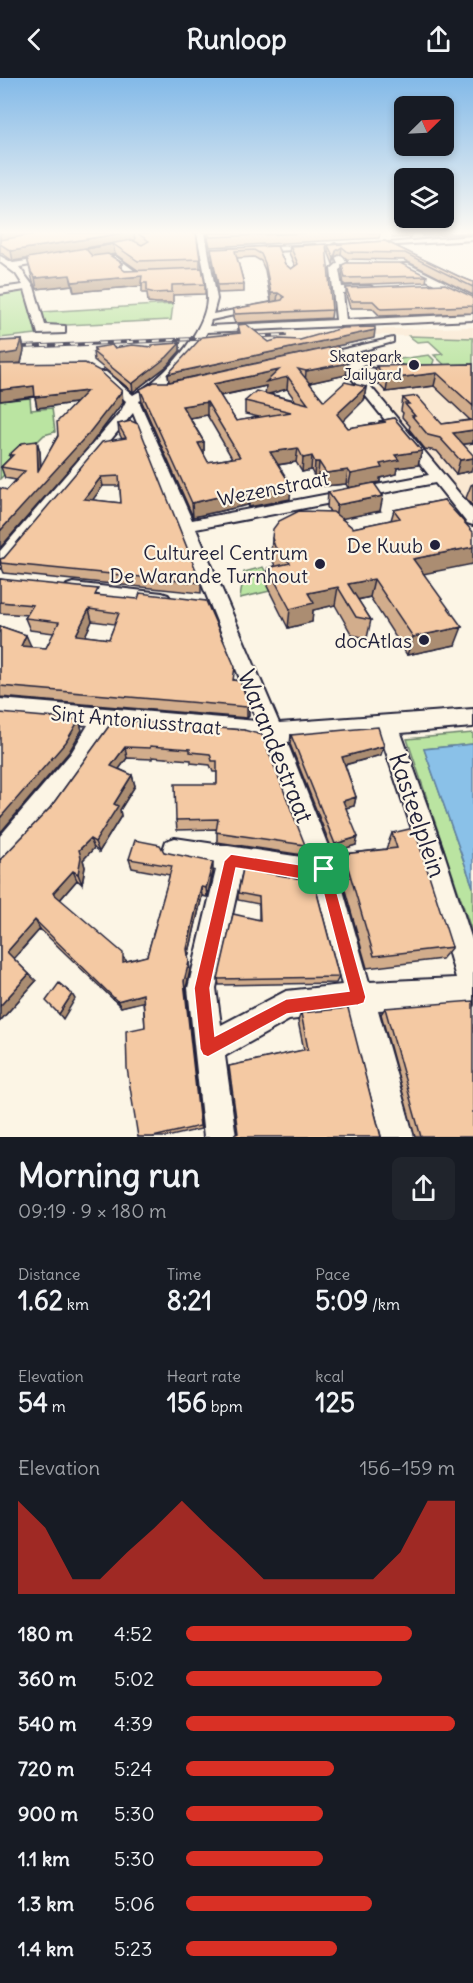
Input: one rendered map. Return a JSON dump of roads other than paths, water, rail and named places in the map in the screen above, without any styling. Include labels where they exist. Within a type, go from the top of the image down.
[{"type":"street","points":[[24,282],[40,328]]},
{"type":"street","points":[[153,390],[195,342],[205,324],[212,299],[210,282]]},
{"type":"street","points":[[337,282],[342,324]]},
{"type":"street","points":[[437,282],[473,300]]},
{"type":"street","points":[[1,283],[27,289]]},
{"type":"street","points":[[422,287],[447,287]]},
{"type":"street","points":[[338,290],[386,288]]},
{"type":"street","points":[[205,324],[268,307]]},
{"type":"street","points":[[205,324],[342,324],[473,317]]},
{"type":"street","points":[[306,359],[389,340]]},
{"type":"street","points":[[339,352],[363,361],[423,374]]},
{"type":"street","points":[[363,361],[352,365],[351,370],[473,520]]},
{"type":"street","points":[[90,368],[103,375],[132,400]]},
{"type":"street","points":[[0,562],[98,448],[132,400],[153,390],[171,389]]},
{"type":"street","name":"Warandestraat","points":[[132,400],[272,732],[324,869],[398,1137]]},
{"type":"street","name":"Wezenstraat","points":[[186,526],[438,478]]},
{"type":"street","points":[[57,587],[189,602],[218,602]]},
{"type":"street","name":"Sint Antoniusstraat","points":[[0,708],[272,732],[309,733],[387,724]]},
{"type":"street","points":[[0,855],[78,760],[104,716]]},
{"type":"street","name":"Kasteelplein","points":[[208,1049],[286,1006],[358,997],[473,989],[431,850],[387,724],[473,718]]},
{"type":"street","points":[[175,850],[301,872],[324,869]]},
{"type":"street","points":[[220,1137],[202,988],[231,861]]},
{"type":"water","points":[[473,744],[473,887],[424,749]]},
{"type":"railway","points":[[246,337],[285,335]]},
{"type":"railway","points":[[0,348],[216,338]]},
{"type":"place","name":"Skatepark Jailyard","points":[[414,365]]},
{"type":"place","name":"De Kuub","points":[[435,545]]},
{"type":"place","name":"Cultureel Centrum De Warande Turnhout","points":[[320,564]]},
{"type":"place","name":"docAtlas","points":[[424,640]]}]
